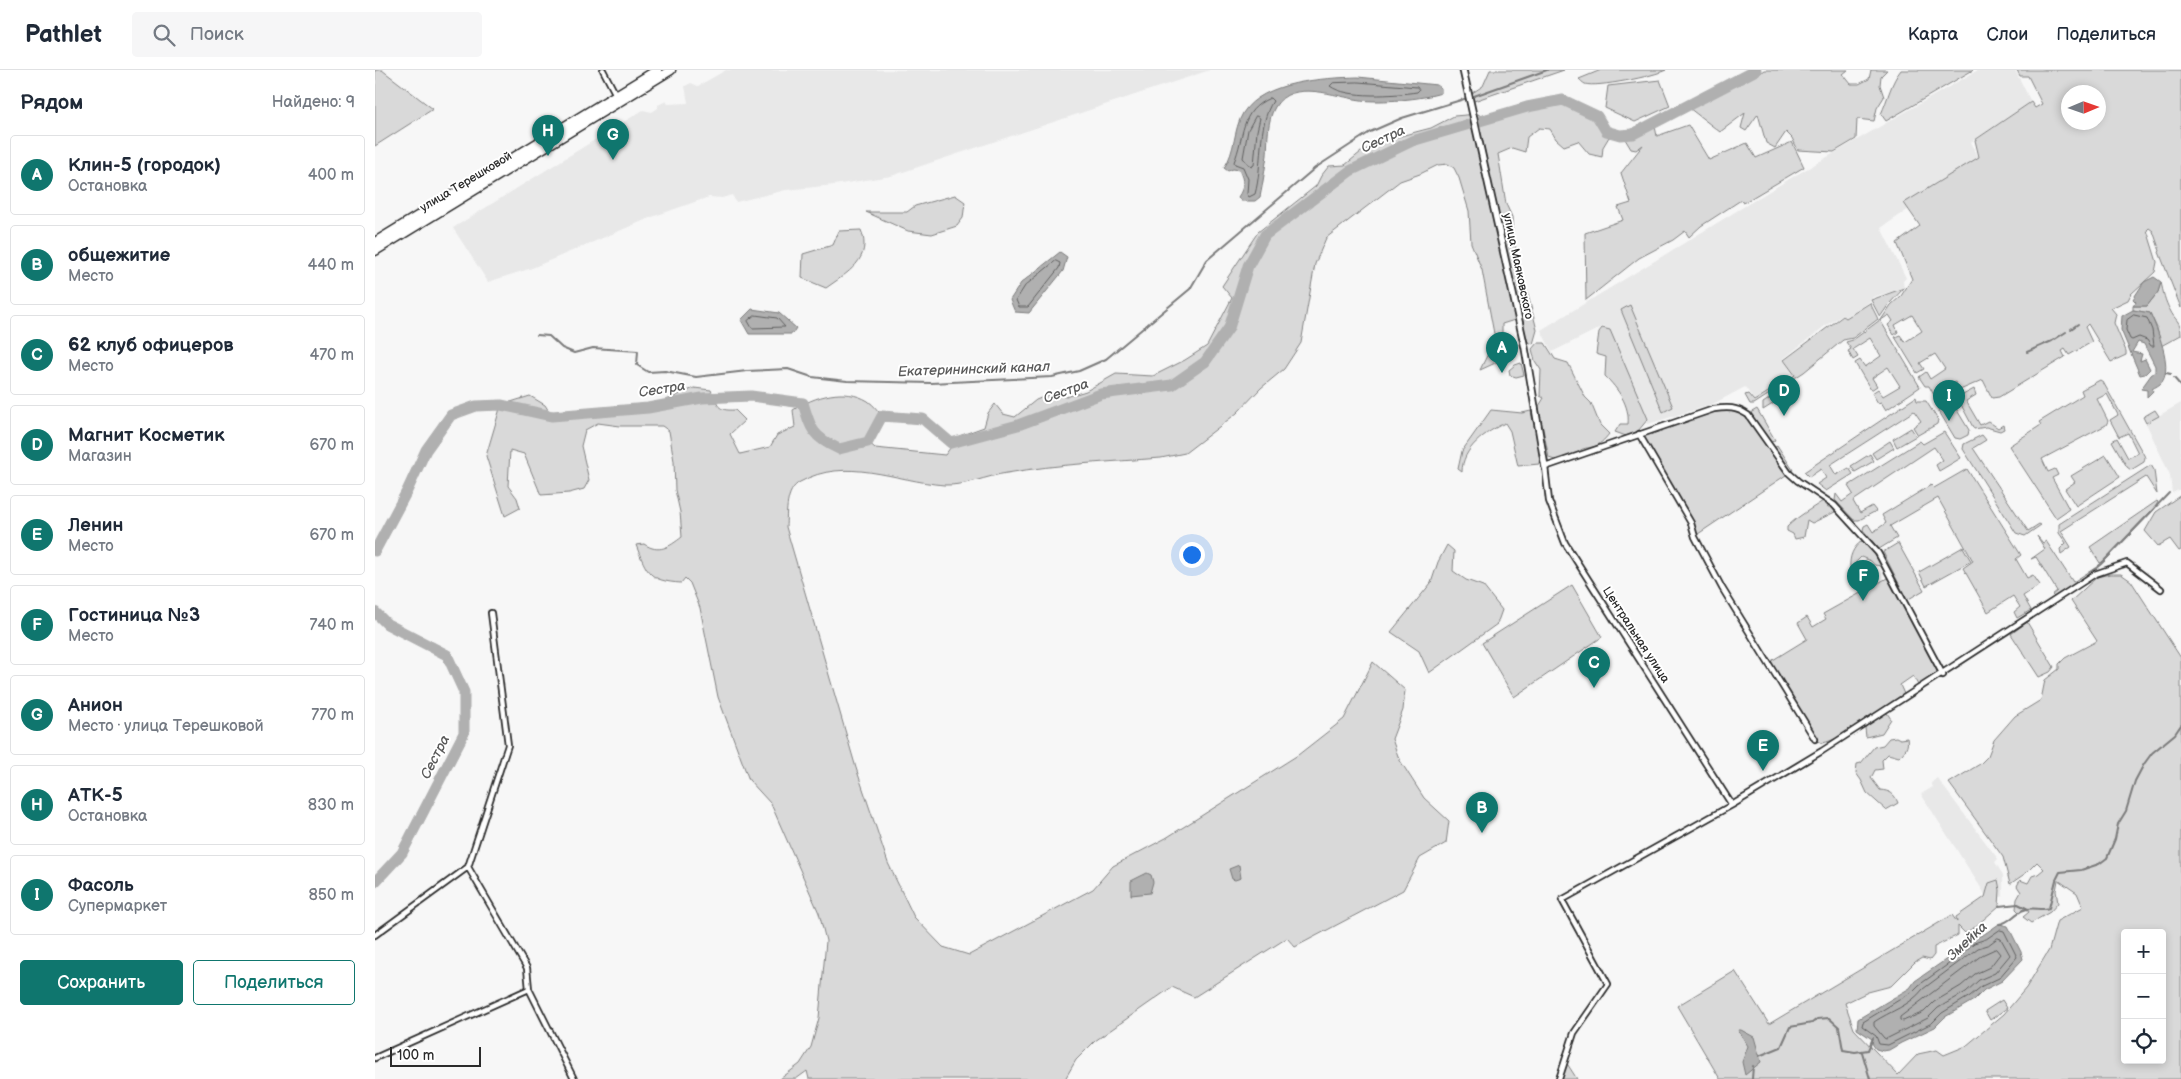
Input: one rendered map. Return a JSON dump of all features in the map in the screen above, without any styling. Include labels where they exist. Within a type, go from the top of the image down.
[{"type":"highway","name":"улица Терешковой","points":[[375,242],[657,70]]},
{"type":"highway","name":"улица Терешковой","points":[[375,251],[671,70]]},
{"type":"street","points":[[603,70],[616,95]]},
{"type":"street","name":"улица Маяковского","points":[[1463,70],[1502,237],[1525,348],[1545,468]]},
{"type":"street","points":[[1545,468],[1639,434],[1717,409],[1729,407],[1748,415],[1789,473],[1806,487],[1834,504],[1877,553],[1943,675]]},
{"type":"street","points":[[1639,434],[1691,523],[1695,536],[1722,588],[1815,739]]},
{"type":"street","name":"Центральная улица","points":[[1545,468],[1549,501],[1565,542],[1732,805]]},
{"type":"street","points":[[1559,1079],[1574,1033],[1608,984],[1562,900],[1823,752],[2095,574],[2127,563],[2161,588]]},
{"type":"street","points":[[375,935],[468,867],[508,745],[491,613]]},
{"type":"street","points":[[468,867],[527,968],[529,989],[574,1079]]},
{"type":"street","points":[[375,1058],[529,989]]},
{"type":"shaded area","points":[[375,70],[382,70],[433,109],[375,146]]},
{"type":"shaded area","points":[[726,70],[1210,70],[891,176],[786,190],[736,202],[732,195],[722,198],[709,197],[652,217],[532,268],[488,282],[453,228],[643,110],[652,112],[658,108],[658,105],[666,101],[668,104],[688,103],[685,86],[691,83],[698,86]]},
{"type":"shaded area","points":[[1490,70],[1564,70],[1471,102],[1469,95],[1483,86]]},
{"type":"shaded area","points":[[1601,70],[1666,70],[1613,83],[1591,85],[1585,84],[1579,79]]},
{"type":"shaded area","points":[[1764,70],[1848,70],[1843,74],[1851,84],[1859,84],[1869,79],[1871,70],[1887,70],[1881,76],[1880,85],[1884,97],[1877,108],[1874,121],[1857,119],[1856,139],[1834,152],[1798,150],[1792,138],[1786,132],[1775,148],[1766,143],[1758,114],[1746,131],[1741,128],[1745,113],[1720,132],[1689,108],[1756,72],[1757,75]]},
{"type":"shaded area","points":[[1901,70],[1973,70],[1886,121],[1881,114],[1892,85]]},
{"type":"shaded area","points":[[1978,70],[2015,70],[2031,102],[1971,142],[1980,161],[1881,228],[1906,278],[1903,281],[1904,288],[1873,297],[1868,303],[1846,317],[1843,315],[1825,326],[1783,359],[1794,375],[1754,400],[1745,387],[1711,405],[1648,424],[1604,326],[1552,352],[1541,330],[1791,178]]},
{"type":"shaded area","points":[[2017,70],[2181,70],[2181,308],[2159,252],[2153,231],[2149,228],[2147,230],[2157,262],[2155,272],[2131,294],[2128,300],[2111,308],[2116,314],[2114,323],[2126,355],[2111,362],[2088,324],[2085,327],[2092,342],[2069,355],[2065,349],[2062,351],[2065,357],[1999,397],[1992,398],[1983,380],[1960,390],[1955,382],[1942,388],[1944,393],[1935,397],[1929,386],[1925,386],[1919,377],[1926,372],[1930,379],[1945,369],[1935,354],[1920,363],[1924,369],[1917,373],[1895,337],[1900,335],[1905,342],[1922,331],[1912,315],[1895,325],[1898,332],[1894,335],[1888,325],[1893,321],[1889,315],[1881,320],[1912,279],[1897,243],[1920,226],[1904,203],[1979,157],[1975,140],[2031,102],[2035,108],[2042,104],[2028,76],[2020,76]]},
{"type":"shaded area","points":[[1660,80],[1670,106],[1635,122],[1605,108],[1608,86]]},
{"type":"shaded area","points":[[1563,100],[1597,116],[1606,131],[1613,133],[1631,133],[1654,122],[1657,136],[1688,125],[1709,160],[1747,143],[1756,158],[1792,142],[1804,167],[1743,203],[1741,200],[1701,226],[1689,237],[1685,231],[1673,240],[1639,258],[1586,300],[1585,233],[1623,220],[1618,207],[1631,203],[1621,173],[1643,145],[1636,150],[1631,149],[1625,139],[1609,137],[1603,147],[1602,157],[1589,154],[1578,141],[1564,146],[1556,139],[1550,129],[1539,128],[1527,137],[1525,152],[1512,148],[1498,154],[1506,204],[1512,217],[1513,237],[1537,330],[1533,344],[1526,341],[1521,318],[1502,324],[1502,337],[1506,345],[1518,350],[1515,354],[1480,370],[1495,339],[1482,270],[1471,243],[1469,211],[1459,178],[1454,168],[1448,164],[1438,165],[1400,181],[1326,238],[1315,264],[1301,343],[1284,369],[1261,388],[1237,413],[1185,453],[1161,458],[1045,467],[999,474],[952,485],[926,483],[871,472],[835,471],[817,474],[800,482],[792,490],[788,502],[786,527],[856,768],[888,863],[914,917],[943,947],[969,955],[1093,889],[1113,866],[1166,838],[1298,755],[1344,719],[1373,662],[1405,690],[1403,710],[1392,739],[1399,759],[1424,798],[1449,821],[1446,843],[1420,858],[1403,890],[1295,947],[1287,938],[1194,997],[1172,987],[1095,1041],[1076,1060],[1065,1079],[809,1079],[807,1071],[796,1079],[780,1079],[800,1064],[811,1047],[819,1018],[826,941],[819,913],[771,804],[749,780],[718,697],[700,608],[690,583],[685,578],[681,583],[670,582],[651,574],[643,562],[636,545],[644,544],[654,549],[659,549],[673,544],[682,537],[669,431],[662,426],[620,426],[598,423],[585,430],[581,446],[589,480],[584,489],[569,493],[541,495],[524,454],[510,450],[508,486],[517,498],[520,508],[505,516],[486,456],[501,405],[530,396],[545,405],[552,416],[648,408],[694,388],[711,390],[721,408],[735,410],[745,420],[730,434],[740,454],[770,447],[777,435],[795,427],[793,410],[802,405],[820,397],[840,394],[850,395],[868,401],[882,416],[868,442],[875,448],[945,455],[959,436],[984,427],[988,413],[995,404],[1003,414],[1015,417],[1036,400],[1051,394],[1066,397],[1086,391],[1116,374],[1153,376],[1185,360],[1207,346],[1232,298],[1222,286],[1258,232],[1316,186],[1329,166],[1345,165],[1361,152],[1385,140],[1431,128],[1454,116],[1478,114],[1487,120],[1527,107]]},
{"type":"shaded area","points":[[955,195],[965,202],[963,218],[957,226],[932,234],[908,231],[866,212],[907,212],[915,206]]},
{"type":"shaded area","points":[[861,230],[864,249],[861,257],[842,277],[826,288],[802,278],[803,254],[833,245],[839,231]]},
{"type":"shaded area","points":[[2161,282],[2167,303],[2180,326],[2181,335],[2161,346],[2157,328],[2150,313],[2133,310],[2133,306],[2147,306],[2158,292]]},
{"type":"shaded area","points":[[1904,288],[1889,304],[1880,317],[1871,300]]},
{"type":"shaded area","points":[[1870,303],[1878,319],[1853,338],[1843,340],[1804,372],[1754,404],[1750,404],[1745,395],[1748,394],[1754,401],[1795,375],[1784,360],[1843,316],[1846,318]]},
{"type":"shaded area","points":[[1630,305],[1673,407],[1663,412],[1621,310]]},
{"type":"shaded area","points":[[1880,320],[1920,387],[1886,410],[1881,402],[1878,403],[1872,393],[1878,389],[1883,396],[1900,386],[1888,367],[1872,378],[1877,386],[1871,390],[1855,363],[1860,360],[1865,367],[1881,356],[1870,338],[1853,349],[1858,357],[1853,360],[1848,351],[1851,349],[1846,342],[1853,340]]},
{"type":"shaded area","points":[[1602,328],[1610,330],[1648,419],[1638,431],[1626,436],[1615,432],[1620,424],[1628,424],[1625,404],[1619,392],[1605,376],[1606,357],[1596,354],[1599,332]]},
{"type":"shaded area","points":[[1537,343],[1545,343],[1555,359],[1568,363],[1585,397],[1591,403],[1600,425],[1609,434],[1595,446],[1582,449],[1577,454],[1555,460],[1549,458],[1540,414],[1539,406],[1544,398],[1540,396],[1541,370],[1535,361],[1532,349]]},
{"type":"shaded area","points":[[1521,363],[1524,375],[1516,377],[1510,375],[1509,370]]},
{"type":"shaded area","points":[[2100,380],[2103,382],[2145,457],[2144,462],[2131,470],[2127,467],[2112,441],[2117,438],[2128,458],[2138,453],[2128,433],[2119,437],[2110,420],[2118,415],[2107,394],[2097,399],[2108,421],[2106,425],[2042,459],[2048,472],[2055,469],[2058,475],[2052,478],[2069,509],[2056,518],[2009,446],[2041,425],[2039,422],[2083,395],[2081,390]]},
{"type":"shaded area","points":[[1789,386],[1798,388],[1763,410],[1763,403]]},
{"type":"shaded area","points":[[1974,389],[1976,395],[1966,401],[1980,425],[1988,421],[1998,428],[2003,425],[2004,429],[2000,431],[1986,427],[1974,429],[1958,399]]},
{"type":"shaded area","points":[[1916,397],[1917,401],[1926,401],[1938,420],[1937,424],[1918,435],[1913,427],[1921,421],[1914,411],[1830,465],[1836,475],[1849,468],[1853,474],[1826,491],[1817,484],[1826,478],[1821,469],[1809,477],[1804,472]]},
{"type":"shaded area","points":[[1946,401],[1952,402],[1969,430],[1968,435],[1960,439],[1955,438],[1937,408],[1938,405]]},
{"type":"shaded area","points":[[2181,403],[2181,489],[2172,493],[2170,475],[2146,423]]},
{"type":"shaded area","points":[[1729,407],[1748,416],[1789,473],[1695,536],[1692,522],[1641,434],[1714,410]]},
{"type":"shaded area","points":[[1757,409],[1775,440],[1770,443],[1750,413]]},
{"type":"shaded area","points":[[1491,410],[1522,413],[1531,411],[1539,444],[1539,464],[1518,466],[1510,431],[1505,423],[1490,431],[1476,442],[1466,455],[1462,472],[1458,469],[1462,451]]},
{"type":"shaded area","points":[[2155,410],[2159,416],[2146,423],[2143,417]]},
{"type":"shaded area","points":[[1911,428],[1916,436],[1897,447],[1893,439]]},
{"type":"shaded area","points":[[1944,432],[1961,458],[1939,471],[1936,465],[1943,460],[1934,447],[1853,501],[1860,513],[1872,506],[1876,511],[1859,520],[1854,520],[1835,500],[1836,494],[1842,502],[1853,494],[1848,486],[1920,441],[1923,444]]},
{"type":"shaded area","points":[[1982,435],[1986,440],[1973,448],[2028,531],[2039,524],[2041,525],[2025,536],[2016,533],[1963,449],[1964,444]]},
{"type":"shaded area","points":[[1890,441],[1894,448],[1876,459],[1872,453]]},
{"type":"shaded area","points":[[1777,445],[1793,470],[1790,472],[1773,448]]},
{"type":"shaded area","points":[[1870,454],[1874,461],[1855,472],[1851,466]]},
{"type":"shaded area","points":[[2106,455],[2120,477],[2076,506],[2065,489],[2075,482],[2071,476]]},
{"type":"shaded area","points":[[2151,465],[2154,470],[2157,494],[2146,477],[2061,531],[2071,547],[2061,554],[2060,549],[2066,543],[2059,533],[2059,524]]},
{"type":"shaded area","points":[[1967,469],[2021,555],[2016,559],[2027,578],[2033,575],[2040,585],[2023,596],[2031,610],[2017,618],[2014,612],[2020,607],[2013,596],[1988,612],[1963,568],[1973,561],[1938,498],[1890,526],[1897,538],[1879,549],[1863,530],[1864,526],[1868,524],[1873,532],[1886,523],[1882,515],[1931,485],[1934,488]]},
{"type":"shaded area","points":[[2181,495],[2181,550],[2179,551],[2170,539],[2158,546],[2145,531],[2156,512]]},
{"type":"shaded area","points":[[1823,501],[1828,507],[1832,507],[1835,512],[1812,523],[1807,520],[1804,537],[1795,539],[1793,534],[1787,531],[1787,527]]},
{"type":"shaded area","points":[[2157,501],[2154,510],[2105,561],[2100,563],[2090,547]]},
{"type":"shaded area","points":[[2037,536],[2043,543],[2046,541],[2073,582],[2095,568],[2089,576],[2055,598],[2052,595],[2057,591],[2036,557],[2031,559],[2045,549]]},
{"type":"shaded area","points":[[1862,541],[1867,543],[1882,566],[1874,565],[1871,561],[1861,557],[1850,568],[1852,553]]},
{"type":"shaded area","points":[[1898,543],[1924,590],[1907,600],[1883,552]]},
{"type":"shaded area","points":[[1447,545],[1454,551],[1453,571],[1466,580],[1483,586],[1502,610],[1497,624],[1429,673],[1419,651],[1391,632],[1431,583],[1438,562]]},
{"type":"shaded area","points":[[1963,547],[1971,561],[1926,586],[1919,572]]},
{"type":"shaded area","points":[[2121,574],[2131,581],[2181,658],[2181,1079],[1720,1079],[1677,1006],[1735,971],[1769,1024],[1952,915],[1957,922],[1956,917],[1985,897],[1989,883],[1998,880],[2000,890],[1999,906],[1975,927],[1965,933],[1958,926],[1958,935],[1934,947],[1934,955],[1930,960],[1922,958],[1915,962],[1891,986],[1868,992],[1845,1003],[1854,1029],[1898,1075],[1918,1054],[1937,1050],[1944,1055],[1966,1046],[2004,1014],[2026,988],[2049,950],[2057,921],[2083,907],[2077,893],[2058,880],[2056,891],[2058,903],[2050,912],[2031,923],[2023,917],[2029,912],[2026,907],[2019,912],[2016,909],[2017,899],[2021,892],[2017,886],[2020,880],[2028,883],[2032,876],[2044,869],[2037,862],[2026,873],[2010,884],[2003,857],[1949,783],[1980,764],[1988,756],[1994,740],[2015,716],[2041,700],[2045,680],[2059,669],[2059,664],[2065,658],[2097,641],[2071,601],[2097,577]]},
{"type":"shaded area","points":[[1889,577],[1936,666],[1937,674],[1918,685],[1913,676],[1900,685],[1904,694],[1841,736],[1822,743],[1815,739],[1768,663],[1807,639],[1798,623],[1807,617],[1813,627],[1826,619],[1823,614]]},
{"type":"shaded area","points":[[1572,585],[1602,637],[1514,697],[1482,643]]},
{"type":"shaded area","points":[[2027,622],[2054,667],[2050,672],[2039,677],[2011,634]]},
{"type":"shaded area","points":[[1887,713],[1891,719],[1882,733],[1866,737],[1865,728],[1875,719]]},
{"type":"shaded area","points":[[1896,737],[1900,739],[1907,738],[1906,749],[1899,757],[1888,754],[1882,760],[1883,769],[1875,770],[1871,778],[1880,790],[1891,793],[1898,803],[1886,810],[1867,793],[1856,773],[1857,764],[1861,763],[1874,747],[1883,745],[1889,738]]},
{"type":"shaded area","points":[[1937,778],[1998,859],[1995,862],[2003,875],[2003,896],[1990,902],[1921,794],[1933,787],[1931,783]]},
{"type":"shaded area","points":[[2002,1000],[2007,1008],[1990,1020],[1985,1011]]},
{"type":"shaded area","points":[[1566,1062],[1577,1079],[1562,1079]]},
{"type":"water","points":[[1358,77],[1437,85],[1441,88],[1441,93],[1413,99],[1379,101],[1361,100],[1327,93],[1303,91],[1292,93],[1283,98],[1272,112],[1260,197],[1255,201],[1241,201],[1238,197],[1243,184],[1239,170],[1233,169],[1228,171],[1224,168],[1231,154],[1237,126],[1243,113],[1252,102],[1265,94],[1295,83]]},
{"type":"water","points":[[1060,252],[1067,257],[1063,271],[1029,313],[1015,312],[1010,300],[1021,283]]},
{"type":"water","points":[[2154,277],[2161,282],[2158,292],[2147,306],[2133,306],[2136,302],[2133,299],[2144,282]]},
{"type":"water","points":[[752,309],[779,313],[796,328],[792,334],[749,334],[741,320]]},
{"type":"water","points":[[2133,310],[2150,313],[2165,357],[2166,367],[2162,382],[2152,389],[2153,391],[2147,397],[2147,390],[2141,389],[2155,372],[2155,366],[2144,344],[2138,342],[2132,352],[2142,354],[2140,361],[2145,359],[2150,369],[2145,374],[2140,375],[2121,330],[2122,316]]},
{"type":"water","points":[[1239,865],[1241,878],[1232,879],[1229,869]]},
{"type":"water","points":[[1147,873],[1151,875],[1153,882],[1150,893],[1131,895],[1131,881]]},
{"type":"water","points":[[1999,924],[2008,926],[2023,959],[2002,981],[1984,990],[1974,1000],[1945,1017],[1935,1027],[1889,1050],[1876,1049],[1872,1039],[1857,1029],[1858,1019],[1910,988],[1915,981],[1954,954],[1971,938],[1983,935]]},
{"type":"water","points":[[1738,1030],[1754,1037],[1761,1062],[1745,1075],[1742,1062],[1748,1046]]},
{"type":"waterway","name":"Екатерининский канал","points":[[537,335],[549,336],[562,348],[574,353],[593,348],[638,351],[637,365],[648,372],[665,371],[696,377],[747,371],[788,369],[812,377],[847,381],[931,383],[1052,377],[1079,371],[1106,359],[1190,289],[1207,260],[1315,168],[1370,132],[1402,118],[1474,96],[1547,70]]},
{"type":"waterway","name":"Сестра","points":[[375,551],[407,491],[426,450],[451,415],[476,406],[501,405],[552,416],[648,408],[702,398],[751,396],[803,403],[814,432],[824,441],[839,449],[868,442],[882,416],[923,419],[951,443],[1018,425],[1101,394],[1172,385],[1205,362],[1229,328],[1248,266],[1265,235],[1350,171],[1412,141],[1527,107],[1563,100],[1597,116],[1606,131],[1620,135],[1633,134],[1756,70]]},
{"type":"waterway","points":[[2071,329],[2078,324]]},
{"type":"waterway","points":[[2027,352],[2052,341],[2066,332]]},
{"type":"waterway","points":[[2166,373],[2171,374]]},
{"type":"waterway","points":[[2174,378],[2181,386]]},
{"type":"waterway","points":[[2083,579],[2101,564],[2169,493]]},
{"type":"waterway","name":"Сестра","points":[[375,612],[387,624],[447,655],[464,692],[464,733],[402,853],[375,882]]},
{"type":"waterway","name":"Змейка","points":[[1999,924],[2007,922],[2021,911],[2027,909],[2049,908],[2060,872],[2081,870],[2099,864],[2107,858],[2115,839],[2118,824],[2126,811],[2135,781],[2144,764],[2152,753],[2175,734],[2181,725]]},
{"type":"waterway","points":[[1999,906],[2018,904],[2028,909]]},
{"type":"waterway","name":"Змейка","points":[[1759,1056],[1781,1047],[1790,1027],[1812,1023],[1817,1019],[1829,1018],[1839,1027],[1843,1050],[1855,1052],[1868,1050],[1873,1038]]},
{"type":"waterway","name":"Змейка","points":[[1862,1052],[1870,1079]]},
{"type":"waterway","name":"Змейка","points":[[1752,1079],[1753,1066]]},
{"type":"place","name":"АТК-5","points":[[548,156]]},
{"type":"place","name":"Анион","points":[[613,160]]},
{"type":"place","name":"Клин-5 (городок)","points":[[1502,373]]},
{"type":"place","name":"Магнит Косметик","points":[[1784,416]]},
{"type":"place","name":"Фасоль","points":[[1949,421]]},
{"type":"place","name":"Гостиница №3","points":[[1863,601]]},
{"type":"place","name":"62 клуб офицеров","points":[[1594,688]]},
{"type":"place","name":"Ленин","points":[[1763,771]]},
{"type":"place","name":"общежитие","points":[[1482,833]]}]
